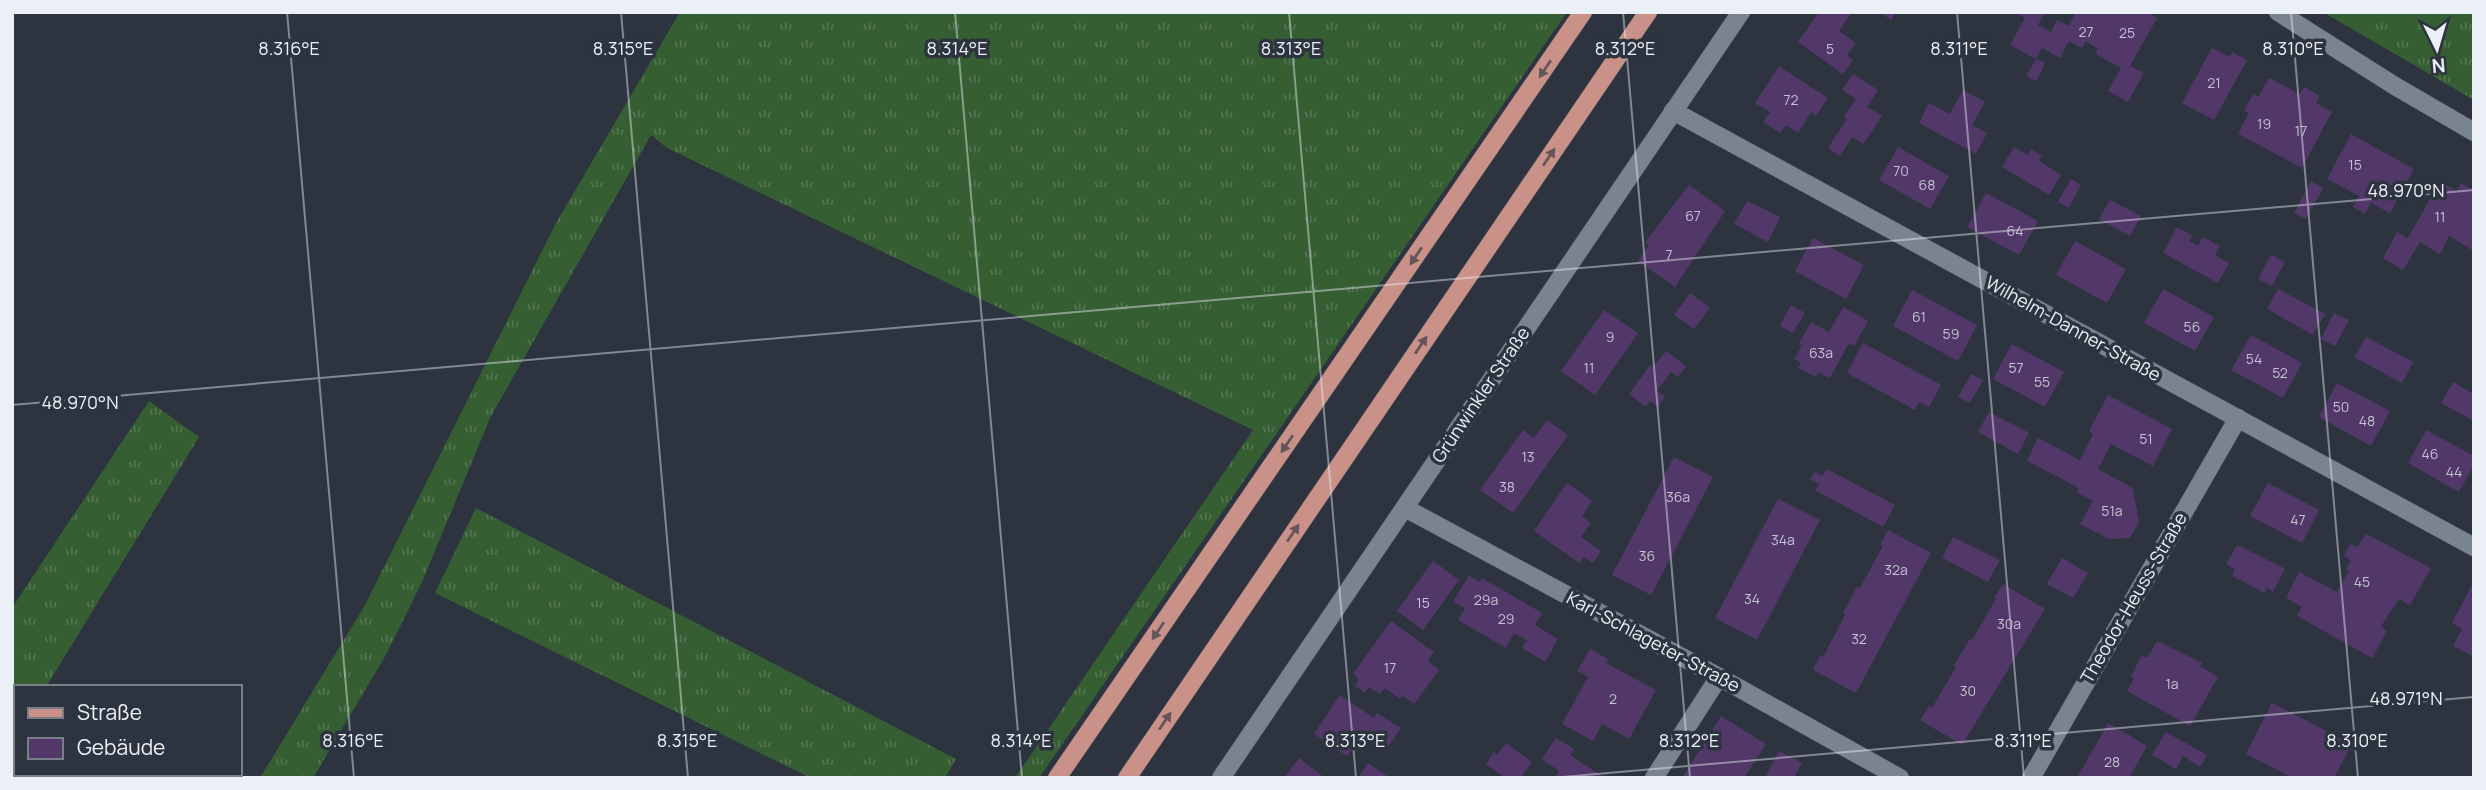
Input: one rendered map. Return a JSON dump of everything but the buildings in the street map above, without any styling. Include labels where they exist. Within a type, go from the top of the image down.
[{"type":"main road","points":[[1057,778],[1583,12]]},
{"type":"main road","points":[[1126,778],[1648,12]]},
{"type":"street","name":"Grünwinkler Straße","points":[[1221,778],[1741,12]]},
{"type":"street","points":[[2278,12],[2474,132]]},
{"type":"street","name":"Wilhelm-Danner-Straße","points":[[1673,111],[2474,547]]},
{"type":"street","name":"Theodor-Heuss-Straße","points":[[2031,778],[2238,418]]},
{"type":"street","name":"Karl-Schlageter-Straße","points":[[1405,508],[1900,778]]},
{"type":"street","points":[[1654,778],[1719,677]]},
{"type":"green space","points":[[680,12],[1567,12],[1039,778],[1015,778],[1253,430],[667,148],[651,135],[491,416],[422,582],[387,653],[313,778],[260,778],[365,605],[556,223]]},
{"type":"green space","points":[[2323,12],[2474,12],[2474,100]]},
{"type":"green space","points":[[149,401],[199,437],[47,685],[14,685],[12,742],[12,608]]},
{"type":"green space","points":[[476,508],[956,759],[945,778],[811,778],[435,593]]}]
